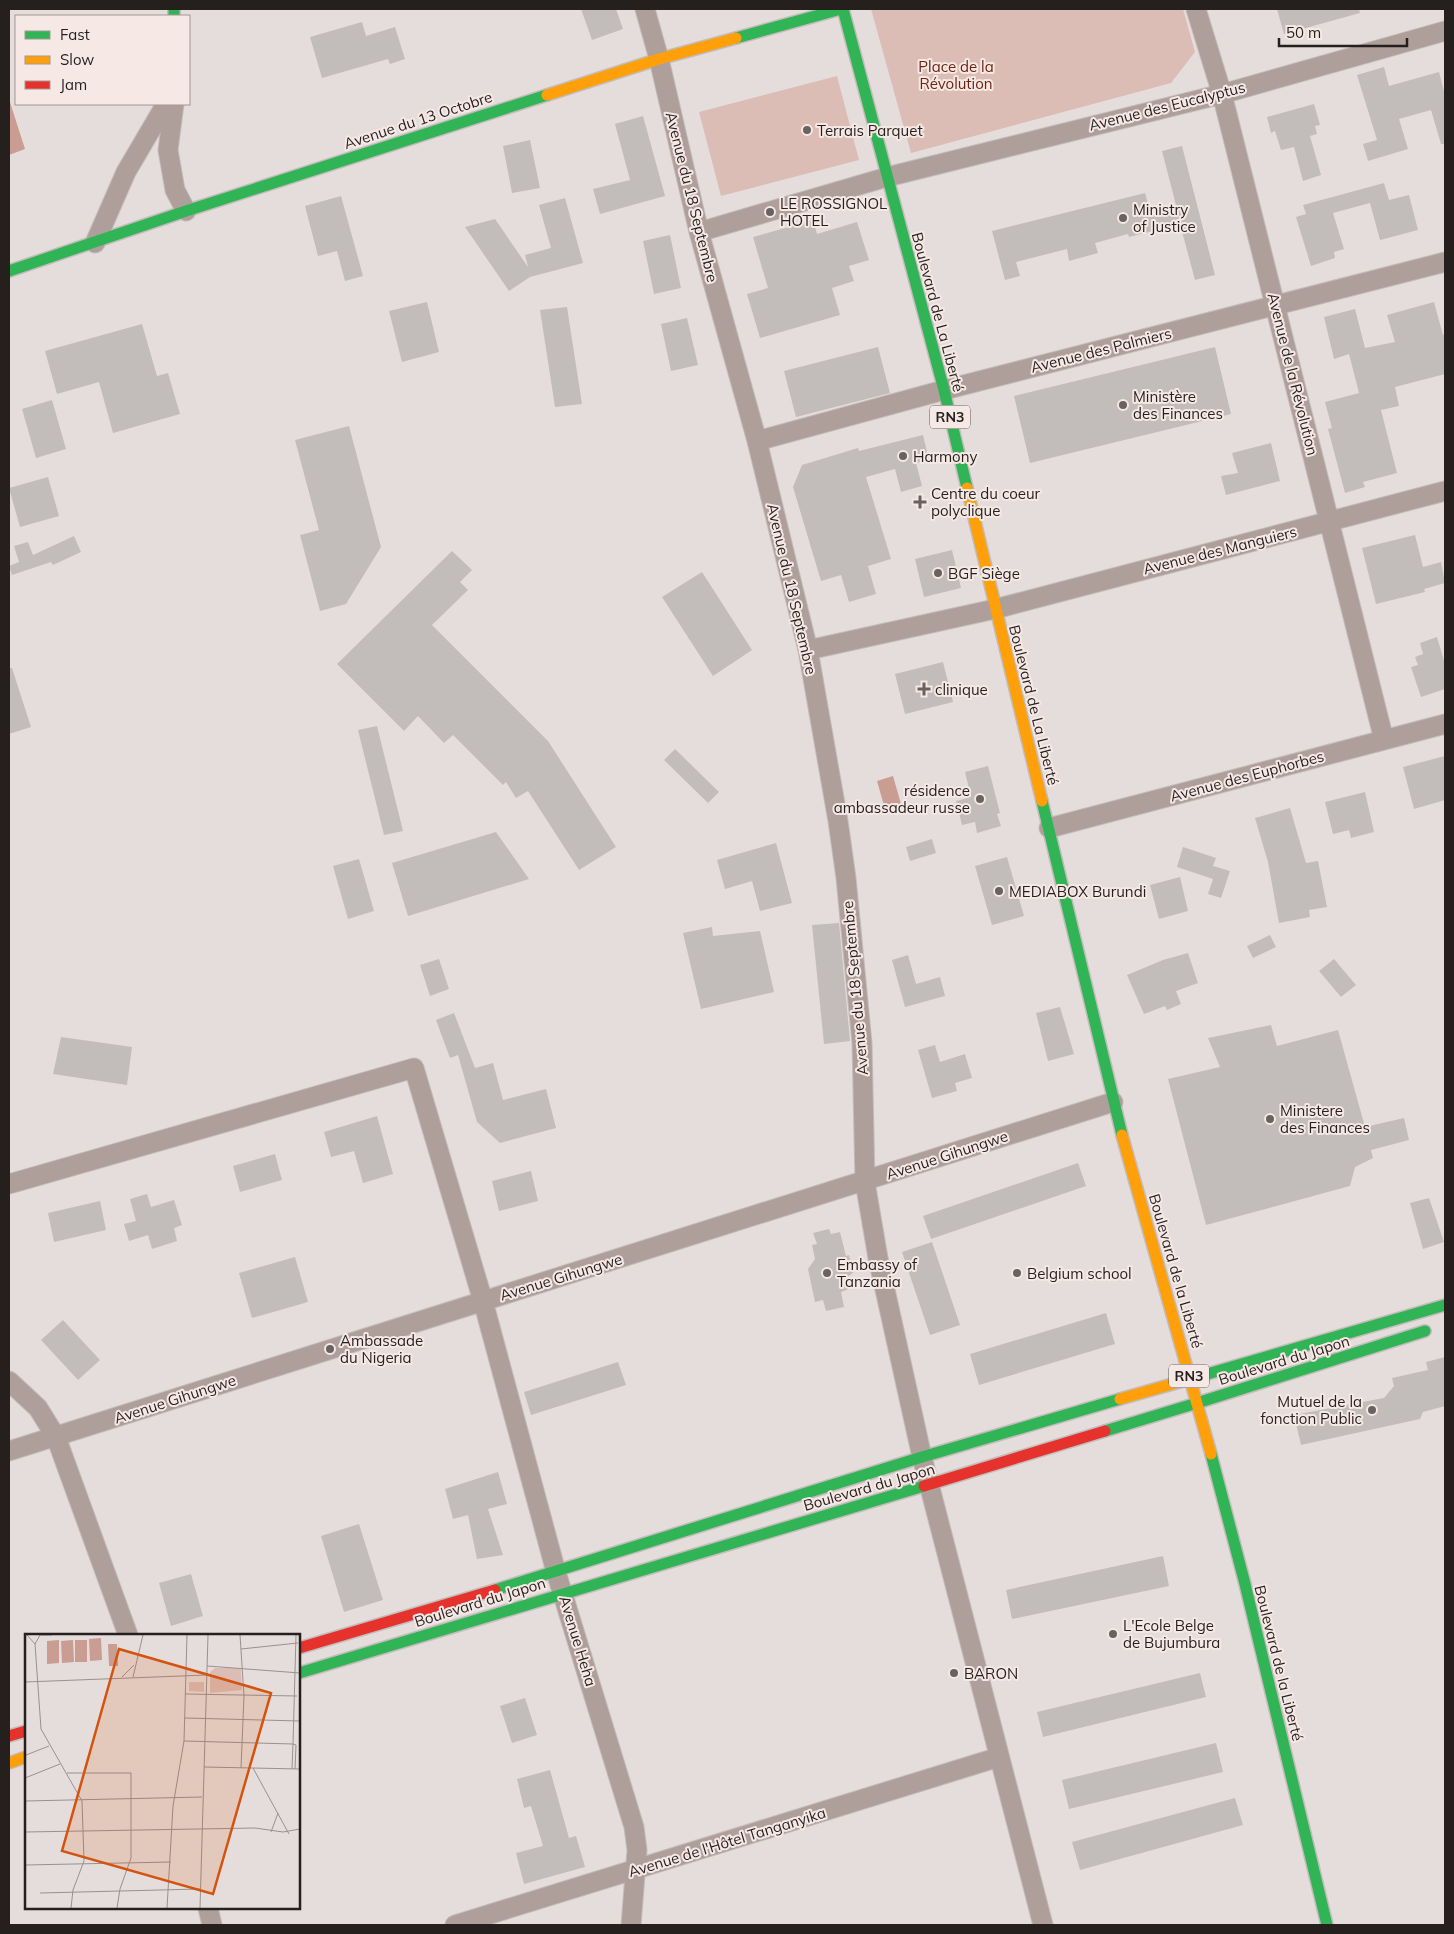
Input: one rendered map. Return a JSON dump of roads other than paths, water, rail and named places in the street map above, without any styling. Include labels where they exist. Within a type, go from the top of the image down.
[{"type":"main road","name":"Avenue du 13 Octobre","points":[[9,271],[95,243],[186,210],[659,59],[842,9]]},
{"type":"main road","name":"Boulevard de La Liberté","points":[[842,9],[944,390],[1048,828]]},
{"type":"main road","name":"Boulevard de la Liberté","points":[[1048,828],[1113,1102],[1197,1403],[1245,1584],[1326,1925]]},
{"type":"main road","name":"Boulevard du Japon","points":[[300,1648],[556,1572],[922,1457],[1445,1305]]},
{"type":"main road","name":"Boulevard du Japon","points":[[300,1673],[930,1485],[1437,1327]]},
{"type":"main road","points":[[9,1736],[25,1731]]},
{"type":"main road","points":[[9,1763],[25,1758]]},
{"type":"street","name":"Avenue du 18 Septembre","points":[[645,9],[659,59],[699,232],[757,441],[808,650],[846,878],[862,1043],[865,1182],[878,1258],[922,1457],[1043,1925]]},
{"type":"street","name":"Avenue de la Révolution","points":[[1196,9],[1222,94],[1384,740]]},
{"type":"street","name":"Avenue des Eucalyptus","points":[[699,232],[886,177],[1222,94],[1445,32]]},
{"type":"street","points":[[95,243],[126,172],[165,105]]},
{"type":"street","points":[[174,105],[168,150],[175,190],[186,210]]},
{"type":"street","name":"Avenue des Palmiers","points":[[757,441],[944,390],[1445,262]]},
{"type":"street","name":"Avenue des Manguiers","points":[[808,650],[995,609],[1445,491]]},
{"type":"street","name":"Avenue des Euphorbes","points":[[1048,828],[1445,724]]},
{"type":"street","name":"Avenue Heha","points":[[9,1184],[414,1068],[483,1301],[556,1572],[634,1828],[637,1850],[631,1925]]},
{"type":"street","name":"Avenue Gihungwe","points":[[9,1451],[865,1182],[1113,1102]]},
{"type":"street","points":[[9,1381],[38,1408],[56,1437],[128,1634]]},
{"type":"street","name":"Avenue de l'Hôtel Tanganyika","points":[[455,1925],[999,1757]]},
{"type":"street","points":[[208,1909],[212,1925]]},
{"type":"place","name":"Terrais Parquet","points":[[807,130]]},
{"type":"place","name":"LE ROSSIGNOL HOTEL","points":[[770,212]]},
{"type":"place","name":"Ministry of Justice","points":[[1123,218]]},
{"type":"place","name":"Ministère des Finances","points":[[1123,405]]},
{"type":"place","name":"Harmony","points":[[903,456]]},
{"type":"place","name":"Centre du coeur polyclique","points":[[920,502]]},
{"type":"place","name":"BGF Siège","points":[[938,573]]},
{"type":"place","name":"clinique","points":[[924,689]]},
{"type":"place","name":"résidence ambassadeur russe","points":[[980,799]]},
{"type":"place","name":"MEDIABOX Burundi","points":[[999,891]]},
{"type":"place","name":"Ministere des Finances","points":[[1270,1119]]},
{"type":"place","name":"Embassy of Tanzania","points":[[827,1273]]},
{"type":"place","name":"Belgium school","points":[[1017,1273]]},
{"type":"place","name":"Ambassade du Nigeria","points":[[330,1349]]},
{"type":"place","name":"Mutuel de la fonction Public","points":[[1372,1410]]},
{"type":"place","name":"L'Ecole Belge de Bujumbura","points":[[1113,1634]]},
{"type":"place","name":"BARON","points":[[954,1673]]},
{"type":"park label","name":"Place de la Révolution","points":[[956,74]]}]
